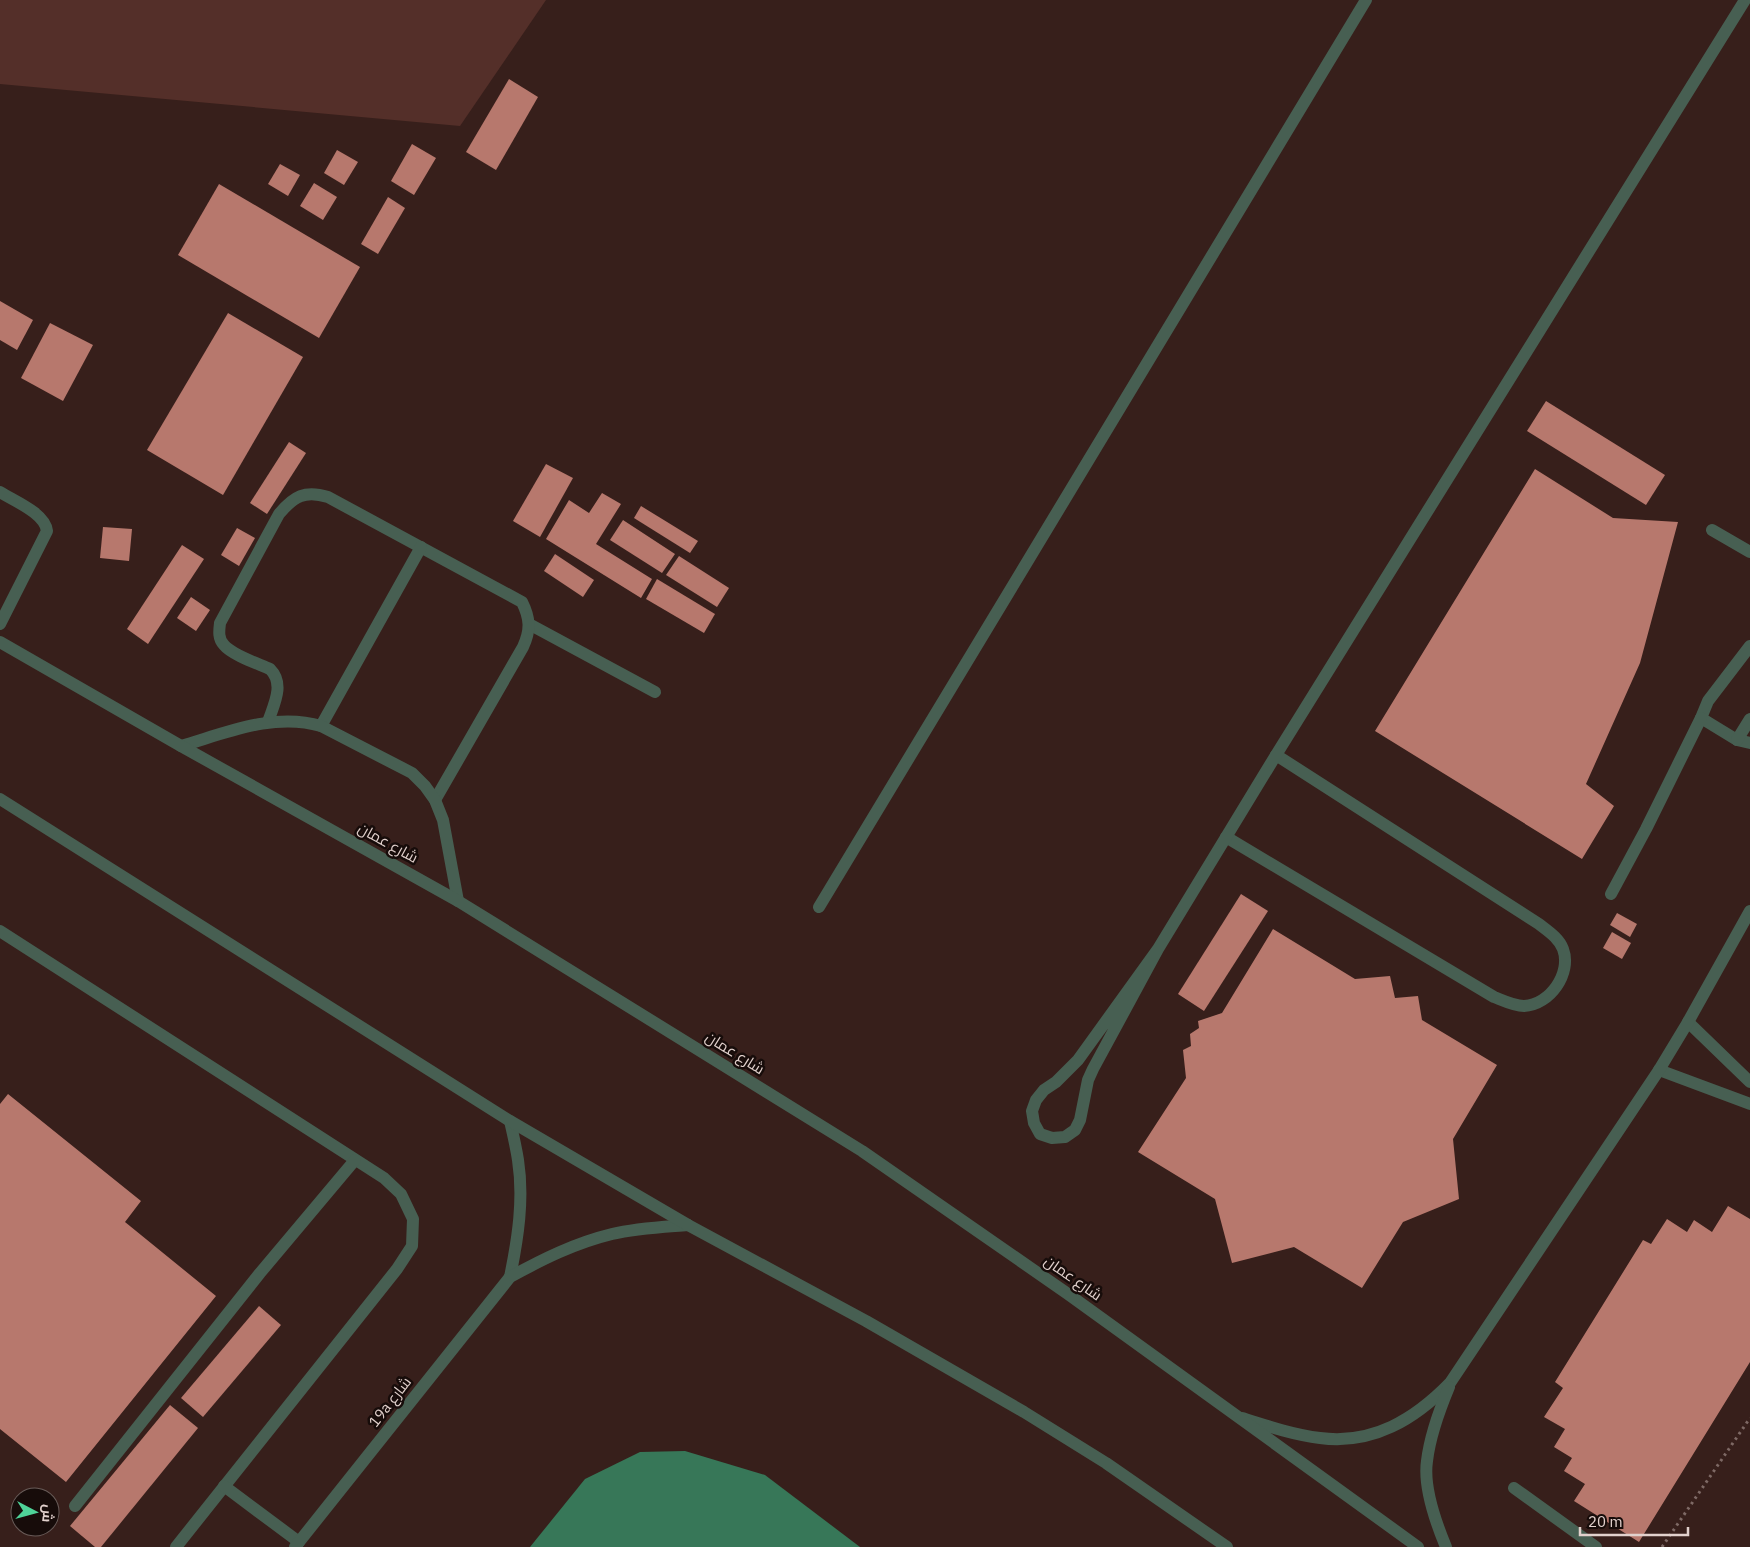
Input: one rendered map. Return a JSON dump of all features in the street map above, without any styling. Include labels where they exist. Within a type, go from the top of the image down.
[{"type":"street","points":[[818,907],[1366,0]]},
{"type":"street","points":[[1158,949],[1078,1060],[1056,1082],[1044,1090],[1036,1100],[1032,1111],[1034,1123],[1040,1134],[1052,1138],[1065,1137],[1075,1130],[1080,1120],[1088,1080],[1093,1069],[1158,949],[1276,755],[1745,0]]},
{"type":"street","points":[[0,492],[38,515],[46,525],[47,531],[0,624]]},
{"type":"street","points":[[268,722],[278,689],[278,681],[275,674],[270,669],[231,651],[224,645],[219,637],[220,623],[279,514],[288,503],[301,495],[315,493],[328,496],[522,602],[527,613],[529,624],[528,636],[524,647],[435,800]]},
{"type":"street","points":[[1712,530],[1750,552]]},
{"type":"street","points":[[321,726],[421,547]]},
{"type":"street","points":[[529,624],[655,692]]},
{"type":"street","name":"شارع عمان","points":[[0,642],[180,746],[458,901],[862,1151],[1068,1294],[1418,1547]]},
{"type":"street","points":[[1611,894],[1646,829],[1708,701],[1750,646]]},
{"type":"street","points":[[1701,718],[1737,740],[1750,743]]},
{"type":"street","points":[[1737,740],[1750,719]]},
{"type":"street","points":[[180,746],[268,722],[306,722],[321,726],[412,774],[425,786],[435,800],[443,820],[458,901]]},
{"type":"street","points":[[1226,837],[1502,1000],[1524,1006],[1540,1002],[1553,992],[1561,978],[1565,961],[1563,948],[1553,935],[1276,755]]},
{"type":"street","points":[[0,800],[510,1121],[688,1225],[883,1331],[1024,1412],[1106,1463],[1228,1547]]},
{"type":"street","points":[[1240,1418],[1284,1431],[1321,1438],[1356,1438],[1390,1428],[1421,1410],[1450,1383],[1659,1070],[1750,911]]},
{"type":"street","points":[[0,931],[384,1178],[401,1194],[413,1219],[412,1246],[397,1269],[176,1547]]},
{"type":"street","points":[[1688,1022],[1750,1082]]},
{"type":"street","points":[[1659,1070],[1750,1104]]},
{"type":"street","name":"19a شارع","points":[[510,1121],[518,1160],[521,1199],[518,1238],[510,1277]]},
{"type":"street","points":[[75,1506],[260,1273],[355,1160]]},
{"type":"street","name":"19a شارع","points":[[297,1545],[510,1277],[551,1255],[577,1244],[613,1234],[650,1228],[688,1225]]},
{"type":"street","points":[[1446,1547],[1432,1509],[1426,1463],[1433,1430],[1450,1383]]},
{"type":"street","points":[[224,1486],[297,1545]]},
{"type":"street","points":[[1514,1488],[1596,1547]]},
{"type":"path","points":[[1662,1547],[1750,1418]]},
{"type":"shaded area","points":[[0,0],[546,0],[460,126],[0,84]]},
{"type":"shaded area","points":[[685,1451],[765,1475],[860,1547],[530,1547],[585,1479],[640,1452]]},
{"type":"building","points":[[509,79],[538,97],[496,170],[466,152]]},
{"type":"building","points":[[412,144],[436,158],[414,195],[391,181]]},
{"type":"building","points":[[337,150],[358,162],[344,185],[324,173]]},
{"type":"building","points":[[280,164],[300,175],[288,196],[268,184]]},
{"type":"building","points":[[314,183],[337,197],[323,220],[300,206]]},
{"type":"building","points":[[219,184],[360,267],[319,338],[178,255]]},
{"type":"building","points":[[388,197],[405,208],[378,254],[361,244]]},
{"type":"building","points":[[0,301],[33,320],[17,350],[0,340]]},
{"type":"building","points":[[228,313],[303,357],[223,495],[147,450]]},
{"type":"building","points":[[50,323],[93,345],[63,401],[21,378]]},
{"type":"building","points":[[1546,401],[1665,475],[1646,505],[1527,431]]},
{"type":"building","points":[[289,442],[306,453],[267,514],[250,503]]},
{"type":"building","points":[[546,464],[573,478],[540,537],[513,521]]},
{"type":"building","points":[[1535,469],[1613,518],[1678,522],[1640,663],[1586,784],[1614,806],[1582,859],[1375,731]]},
{"type":"building","points":[[602,493],[621,504],[596,544],[652,579],[641,598],[546,539],[569,500],[589,513]]},
{"type":"building","points":[[641,506],[698,541],[690,553],[634,518]]},
{"type":"building","points":[[623,520],[675,554],[662,573],[610,540]]},
{"type":"building","points":[[103,527],[132,529],[129,561],[100,558]]},
{"type":"building","points":[[237,528],[255,538],[239,566],[221,555]]},
{"type":"building","points":[[182,545],[204,559],[148,644],[127,629]]},
{"type":"building","points":[[555,554],[594,580],[583,597],[544,571]]},
{"type":"building","points":[[679,556],[729,588],[717,607],[666,575]]},
{"type":"building","points":[[657,579],[715,614],[704,633],[646,599]]},
{"type":"building","points":[[191,597],[210,610],[196,631],[177,618]]},
{"type":"building","points":[[1241,894],[1268,911],[1204,1011],[1178,994]]},
{"type":"building","points":[[1617,913],[1637,924],[1630,937],[1610,925]]},
{"type":"building","points":[[1273,929],[1355,979],[1390,976],[1395,998],[1418,996],[1422,1020],[1497,1065],[1453,1139],[1459,1199],[1403,1222],[1362,1288],[1294,1247],[1232,1263],[1215,1199],[1138,1152],[1186,1078],[1183,1050],[1191,1046],[1190,1034],[1199,1028],[1198,1021],[1222,1013]]},
{"type":"building","points":[[1612,932],[1631,943],[1622,959],[1603,948]]},
{"type":"building","points":[[8,1094],[141,1201],[125,1222],[216,1296],[66,1482],[0,1429],[0,1104]]},
{"type":"building","points":[[1728,1206],[1750,1219],[1750,1362],[1639,1542],[1574,1501],[1585,1484],[1564,1471],[1572,1458],[1554,1447],[1565,1429],[1544,1417],[1563,1388],[1555,1382],[1643,1240],[1651,1244],[1667,1219],[1687,1232],[1694,1220],[1712,1232]]},
{"type":"building","points":[[259,1306],[281,1325],[203,1417],[181,1398]]},
{"type":"building","points":[[170,1405],[198,1428],[101,1547],[95,1547],[70,1526]]}]
